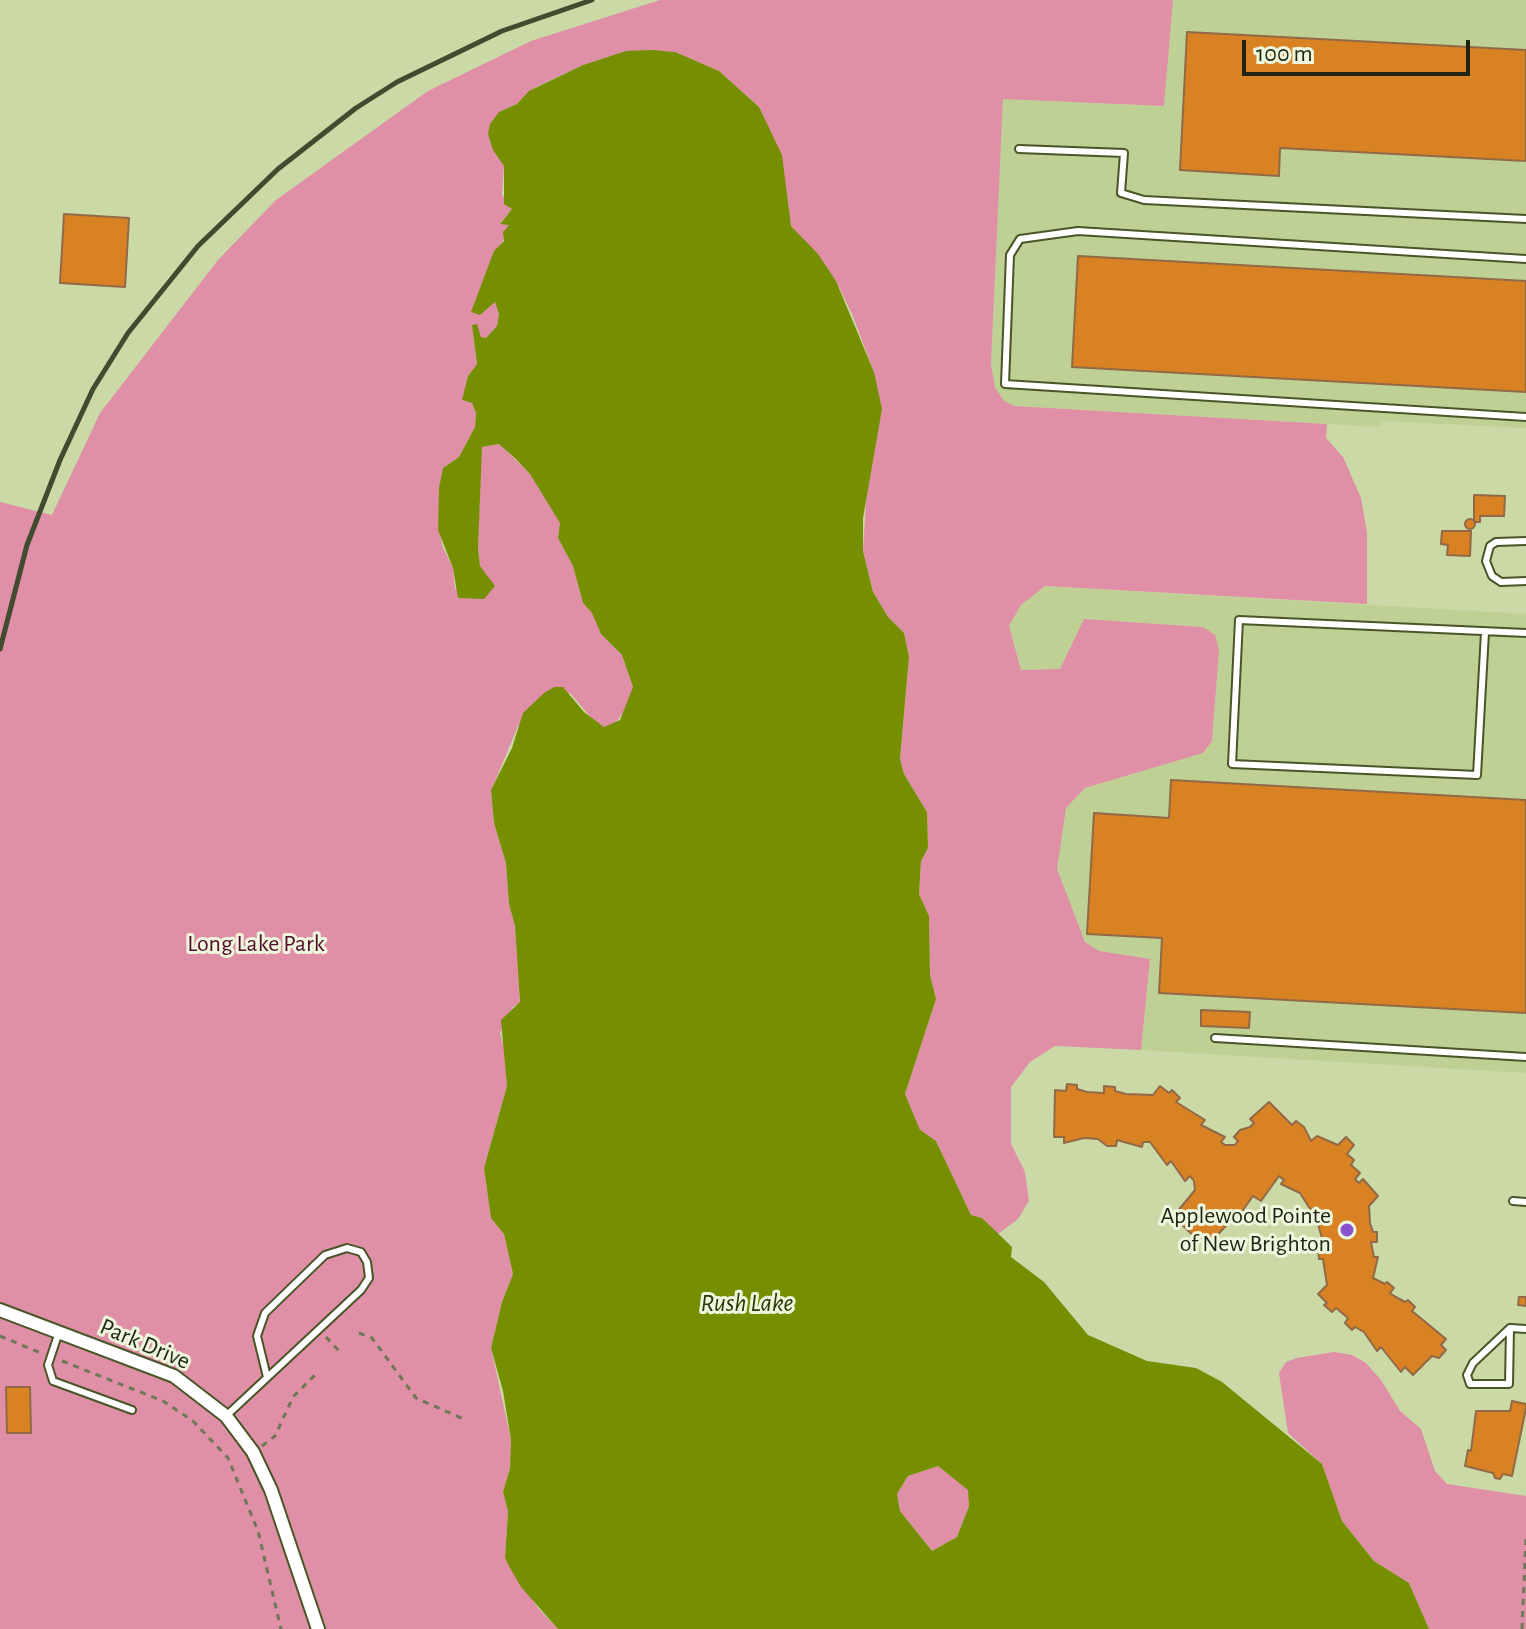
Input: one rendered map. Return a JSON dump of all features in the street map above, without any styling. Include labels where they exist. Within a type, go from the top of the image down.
[{"type":"street","name":"Park Drive","points":[[0,1310],[174,1376],[226,1416],[253,1452],[271,1490],[318,1629]]},
{"type":"lane","points":[[1019,149],[1124,153],[1121,193],[1144,200],[1526,219]]},
{"type":"lane","points":[[1526,259],[1078,231],[1032,236],[1020,239],[1010,255],[1005,384],[1526,417]]},
{"type":"lane","points":[[1526,541],[1496,542],[1490,546],[1486,561],[1492,576],[1501,582],[1526,581]]},
{"type":"lane","points":[[1485,632],[1477,775],[1232,764],[1239,620],[1526,633]]},
{"type":"lane","points":[[1215,1038],[1526,1057]]},
{"type":"lane","points":[[1513,1201],[1526,1202]]},
{"type":"lane","points":[[226,1416],[319,1329],[369,1278],[367,1262],[361,1252],[347,1248],[325,1255],[265,1313],[257,1336],[267,1377]]},
{"type":"lane","points":[[1510,1328],[1509,1384],[1470,1384],[1467,1375],[1473,1363],[1510,1328],[1526,1329]]},
{"type":"lane","points":[[59,1332],[48,1365],[53,1381],[132,1410]]},
{"type":"path","points":[[319,1329],[340,1352]]},
{"type":"path","points":[[359,1333],[372,1338],[402,1384],[416,1398],[466,1420]]},
{"type":"path","points":[[0,1336],[45,1355]]},
{"type":"path","points":[[56,1359],[163,1401],[210,1437],[232,1465],[248,1501],[263,1546],[281,1629]]},
{"type":"path","points":[[261,1447],[275,1436],[293,1397],[316,1374]]},
{"type":"path","points":[[1522,1629],[1526,1539]]},
{"type":"shaded area","points":[[1173,0],[1526,0],[1526,428],[1381,421],[1380,427],[1014,406],[1004,401],[995,388],[991,364],[1003,99],[1164,106]]},
{"type":"shaded area","points":[[1044,586],[1526,614],[1526,1073],[1141,1050],[1150,959],[1099,951],[1085,942],[1057,869],[1058,843],[1066,808],[1085,788],[1203,753],[1212,741],[1219,650],[1203,627],[1084,619],[1060,669],[1021,670],[1009,626],[1021,605]]},
{"type":"green space","name":"Long Lake Park","points":[[660,0],[1173,0],[1164,106],[1003,99],[991,364],[995,388],[1004,401],[1014,406],[1327,424],[1326,438],[1343,457],[1361,498],[1367,532],[1367,604],[1045,586],[1021,605],[1009,626],[1021,670],[1060,669],[1084,619],[1203,627],[1215,635],[1219,650],[1212,741],[1203,753],[1085,788],[1066,808],[1057,869],[1085,942],[1099,951],[1150,959],[1141,1050],[1055,1046],[1030,1062],[1011,1087],[1011,1144],[1025,1172],[1029,1201],[1018,1219],[998,1234],[982,1218],[971,1215],[936,1141],[920,1131],[905,1094],[936,999],[930,975],[929,916],[919,894],[921,861],[928,848],[927,812],[904,774],[900,759],[909,657],[904,633],[888,617],[873,592],[863,551],[874,372],[852,314],[836,281],[791,226],[759,107],[719,71],[674,52],[627,51],[583,65],[534,88],[517,104],[499,112],[488,134],[504,166],[502,195],[512,209],[500,223],[510,225],[473,307],[483,309],[496,301],[499,314],[497,326],[486,338],[481,337],[476,324],[473,334],[477,364],[468,376],[463,400],[472,403],[476,413],[475,427],[459,457],[443,468],[438,522],[442,545],[453,568],[455,589],[488,579],[480,566],[478,547],[481,454],[482,447],[500,444],[530,474],[557,516],[560,523],[558,538],[573,566],[583,603],[592,612],[601,634],[622,655],[633,687],[626,709],[613,726],[604,727],[594,721],[570,693],[518,726],[491,791],[494,823],[506,863],[509,904],[515,926],[520,1003],[513,1007],[500,1033],[506,1054],[507,1086],[484,1168],[491,1217],[504,1234],[513,1274],[502,1302],[491,1348],[511,1440],[510,1468],[503,1492],[508,1511],[505,1558],[538,1608],[558,1629],[0,1629],[0,502],[52,515],[100,413],[218,260],[276,200],[428,91],[531,41]]},
{"type":"green space","points":[[1334,1352],[1352,1355],[1366,1363],[1381,1380],[1400,1411],[1421,1429],[1435,1471],[1447,1484],[1526,1496],[1526,1629],[1429,1629],[1409,1583],[1374,1561],[1342,1521],[1322,1464],[1288,1433],[1279,1373],[1286,1362]]},
{"type":"green space","points":[[938,1466],[969,1490],[969,1506],[957,1537],[932,1551],[900,1511],[897,1494],[908,1476]]},
{"type":"water","name":"Rush Lake","points":[[626,51],[675,52],[719,71],[759,107],[782,155],[791,226],[818,254],[836,281],[874,372],[882,409],[863,518],[863,551],[873,592],[888,617],[904,633],[909,657],[900,759],[904,774],[927,812],[928,848],[921,861],[919,894],[929,916],[930,975],[936,999],[905,1094],[920,1130],[936,1141],[971,1215],[982,1218],[1012,1247],[1011,1257],[1044,1282],[1088,1335],[1147,1361],[1196,1368],[1222,1382],[1322,1464],[1342,1521],[1374,1561],[1409,1583],[1429,1629],[558,1629],[521,1587],[509,1566],[505,1558],[508,1511],[503,1492],[510,1468],[511,1440],[503,1391],[491,1348],[502,1302],[513,1274],[504,1234],[491,1218],[484,1168],[507,1086],[501,1020],[520,1002],[515,926],[509,904],[506,863],[494,823],[491,790],[512,748],[523,713],[544,693],[554,687],[563,687],[584,712],[604,727],[620,720],[633,687],[622,655],[601,634],[592,613],[583,603],[573,566],[558,538],[560,523],[530,474],[515,458],[499,444],[482,447],[478,548],[480,566],[495,586],[484,599],[458,598],[453,568],[438,530],[439,488],[443,468],[459,457],[475,427],[476,413],[472,403],[462,400],[468,376],[477,364],[472,325],[477,324],[481,337],[486,338],[497,326],[499,314],[495,302],[480,315],[471,312],[494,251],[504,241],[503,232],[509,225],[500,224],[512,209],[504,204],[504,166],[493,150],[488,134],[490,124],[499,112],[517,104],[529,91],[583,65]],"holes":[[[938,1466],[968,1490],[969,1506],[957,1537],[932,1551],[900,1511],[897,1494],[908,1476]]]},
{"type":"building","points":[[1187,32],[1526,50],[1526,161],[1280,148],[1279,176],[1180,170]]},
{"type":"building","points":[[64,214],[129,218],[125,287],[60,283]]},
{"type":"building","points":[[1078,256],[1526,281],[1526,392],[1072,367]]},
{"type":"building","points":[[1474,495],[1505,496],[1504,516],[1480,516],[1480,522],[1474,522]]},
{"type":"building","points":[[1470,519],[1475,524],[1470,529],[1465,524]]},
{"type":"building","points":[[1442,531],[1471,531],[1470,556],[1447,555],[1448,545],[1441,544]]},
{"type":"building","points":[[1171,780],[1526,800],[1526,1013],[1159,993],[1162,938],[1087,934],[1094,813],[1169,818]]},
{"type":"building","points":[[1201,1010],[1250,1012],[1249,1028],[1201,1026]]},
{"type":"building","name":"Applewood Pointe of New Brighton","points":[[1067,1084],[1077,1085],[1077,1089],[1087,1092],[1104,1093],[1104,1086],[1115,1087],[1115,1091],[1126,1094],[1153,1095],[1160,1086],[1169,1093],[1172,1090],[1180,1098],[1176,1102],[1205,1120],[1201,1125],[1225,1137],[1221,1142],[1225,1145],[1235,1145],[1238,1141],[1234,1137],[1254,1123],[1250,1119],[1269,1102],[1292,1125],[1296,1121],[1304,1127],[1311,1141],[1317,1136],[1338,1145],[1346,1137],[1354,1145],[1347,1154],[1354,1160],[1351,1165],[1360,1173],[1355,1179],[1359,1183],[1363,1179],[1378,1196],[1369,1206],[1370,1223],[1373,1232],[1377,1232],[1377,1242],[1371,1242],[1374,1257],[1378,1257],[1373,1278],[1385,1284],[1387,1282],[1394,1288],[1390,1293],[1394,1296],[1405,1302],[1408,1300],[1415,1307],[1412,1311],[1446,1339],[1441,1345],[1446,1350],[1439,1358],[1432,1356],[1413,1375],[1405,1367],[1401,1372],[1381,1347],[1377,1351],[1364,1332],[1355,1327],[1352,1330],[1345,1323],[1348,1318],[1336,1308],[1332,1312],[1324,1305],[1327,1303],[1318,1294],[1327,1285],[1323,1259],[1319,1259],[1318,1249],[1325,1249],[1316,1217],[1322,1216],[1322,1213],[1319,1210],[1314,1215],[1300,1193],[1281,1184],[1284,1180],[1279,1176],[1261,1201],[1253,1196],[1243,1210],[1246,1212],[1239,1219],[1235,1216],[1211,1242],[1205,1236],[1198,1240],[1180,1223],[1183,1218],[1177,1212],[1195,1190],[1194,1181],[1190,1176],[1185,1181],[1171,1161],[1167,1165],[1150,1142],[1143,1142],[1142,1147],[1117,1140],[1116,1146],[1107,1146],[1098,1139],[1084,1138],[1064,1143],[1064,1137],[1054,1137],[1055,1090],[1066,1091]]},
{"type":"building","points":[[1519,1297],[1526,1297],[1526,1306],[1518,1305]]},
{"type":"building","points":[[6,1387],[30,1387],[31,1433],[7,1433]]},
{"type":"building","points":[[1512,1401],[1526,1404],[1526,1408],[1512,1476],[1503,1474],[1500,1479],[1495,1478],[1493,1473],[1465,1466],[1468,1450],[1471,1451],[1476,1411],[1510,1411]]},
{"type":"railway","points":[[0,649],[27,545],[60,460],[93,389],[128,333],[198,246],[278,169],[356,108],[397,82],[502,31],[592,0]]},
{"type":"place","name":"Applewood Pointe of New Brighton","points":[[1347,1230]]}]
